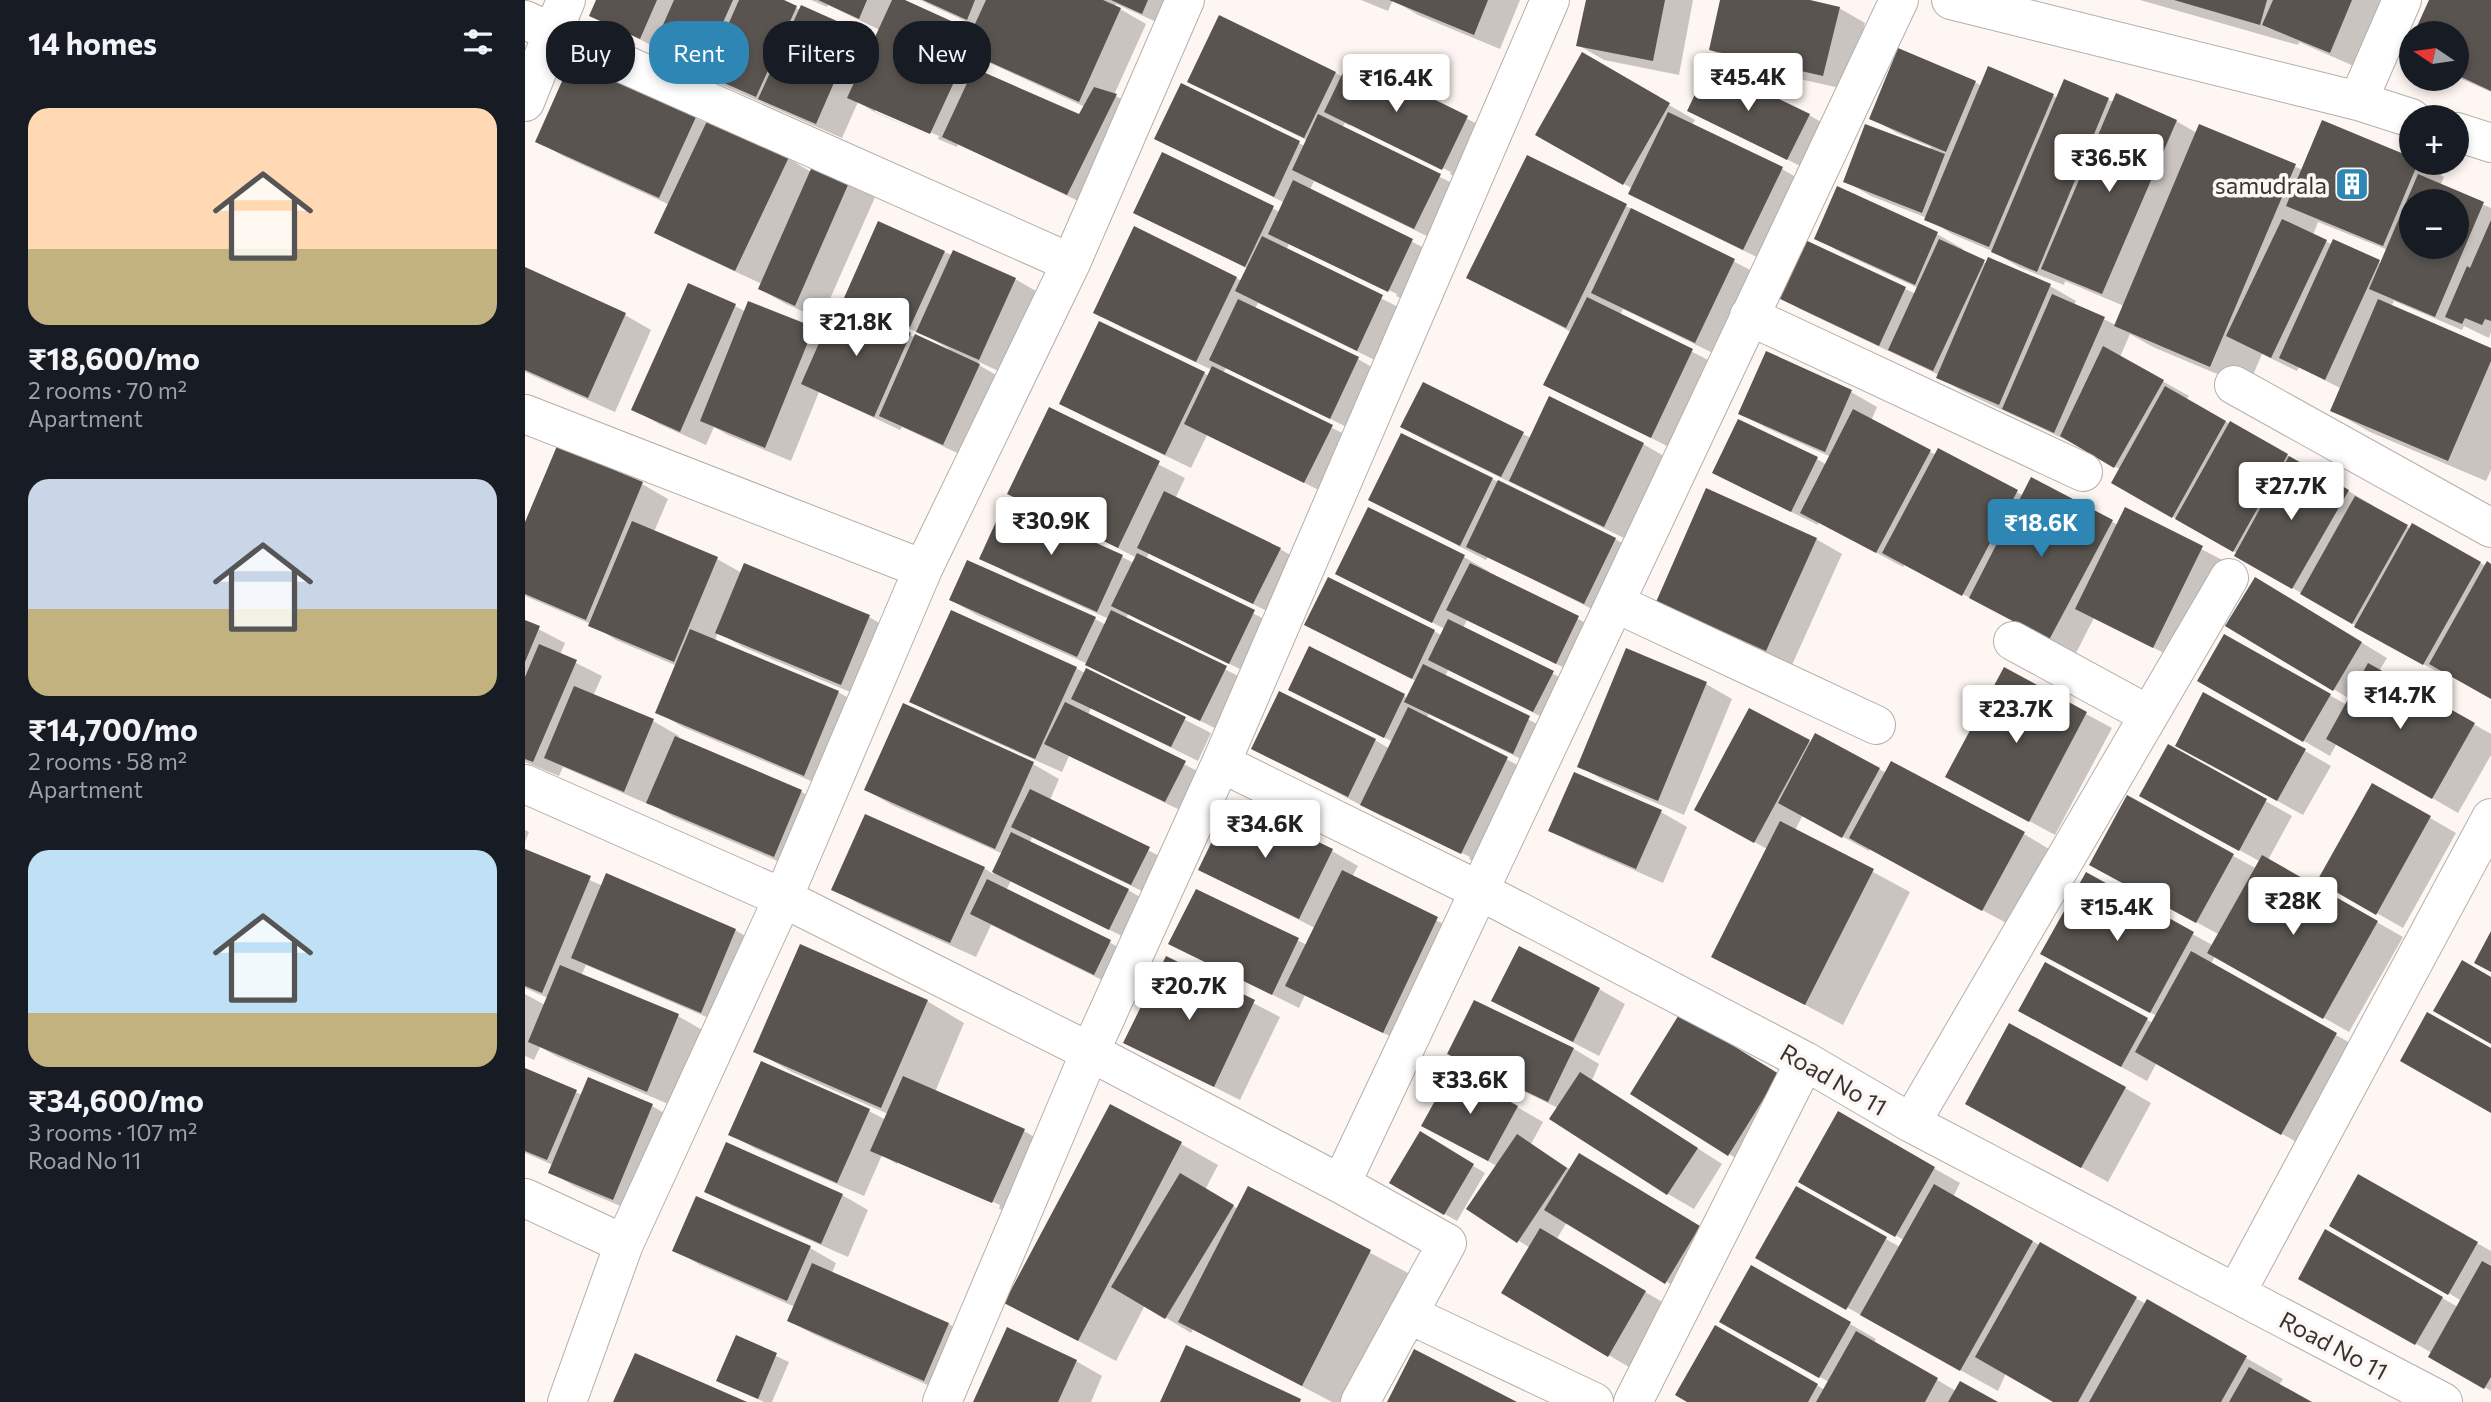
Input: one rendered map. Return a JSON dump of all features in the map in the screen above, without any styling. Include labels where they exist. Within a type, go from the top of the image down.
[{"type":"street","points":[[567,1402],[624,1244],[783,898],[923,569],[1070,263],[1185,0]]},
{"type":"street","points":[[942,1402],[1090,1052],[1221,763],[1551,0]]},
{"type":"street","points":[[1341,1184],[1899,0]]},
{"type":"street","points":[[1951,0],[2358,101],[2399,114]]},
{"type":"street","points":[[2358,101],[2402,0]]},
{"type":"street","points":[[525,102],[548,18],[1070,263]]},
{"type":"street","points":[[2469,136],[2491,143]]},
{"type":"street","points":[[1749,316],[2083,472]]},
{"type":"street","points":[[2234,385],[2491,528]]},
{"type":"street","points":[[525,414],[923,569]]},
{"type":"street","points":[[1911,1123],[2229,578]]},
{"type":"street","points":[[1615,603],[1876,725]]},
{"type":"street","points":[[2013,641],[2150,715]]},
{"type":"street","name":"Road No 11","points":[[1221,763],[1478,890],[1805,1061],[1911,1123],[2443,1402]]},
{"type":"street","points":[[525,784],[783,898],[1090,1052],[1447,1243],[1360,1402]]},
{"type":"street","points":[[2235,1293],[2491,818]]},
{"type":"street","points":[[1633,1402],[1805,1061]]},
{"type":"street","points":[[525,1198],[624,1244]]},
{"type":"street","points":[[1408,1314],[1594,1402]]},
{"type":"building","points":[[596,0],[657,0],[640,39],[635,37],[635,21],[600,21],[589,16]]},
{"type":"building","points":[[674,0],[733,0],[724,21],[665,21]]},
{"type":"building","points":[[739,0],[784,0],[797,6],[790,21],[763,21],[763,81],[756,97],[726,84],[749,84],[749,21],[730,21]]},
{"type":"building","points":[[818,0],[867,0],[859,19]]},
{"type":"building","points":[[892,0],[905,0],[951,21],[893,21],[893,84],[953,84],[930,134],[847,98],[853,84],[879,84],[879,28]]},
{"type":"building","points":[[923,0],[975,0],[967,20]]},
{"type":"building","points":[[986,0],[1103,0],[1121,8],[1079,102],[991,63],[991,21],[976,21]]},
{"type":"building","points":[[1111,0],[1148,0],[1142,14]]},
{"type":"building","points":[[1389,0],[1488,0],[1474,35]]},
{"type":"building","points":[[1586,0],[1665,0],[1653,61],[1576,46]]},
{"type":"building","points":[[1720,0],[1810,0],[1840,7],[1823,76],[1709,50]]},
{"type":"building","points":[[2174,0],[2267,0],[2260,25]]},
{"type":"building","points":[[2273,0],[2352,0],[2330,53],[2262,25]]},
{"type":"building","points":[[2429,0],[2491,0],[2491,91],[2469,81],[2469,21],[2419,21]]},
{"type":"building","points":[[801,5],[837,21],[794,21]]},
{"type":"building","points":[[1219,15],[1336,72],[1304,138],[1187,82]]},
{"type":"building","points":[[1898,48],[1976,81],[1946,152],[1869,119]]},
{"type":"building","points":[[1582,52],[1670,103],[1623,185],[1535,135]]},
{"type":"building","points":[[1350,58],[1468,116],[1442,170],[1324,112]]},
{"type":"building","points":[[1709,65],[1810,114],[1787,160],[1687,111]]},
{"type":"building","points":[[1988,66],[2054,94],[1989,247],[1924,220]]},
{"type":"building","points":[[991,75],[1079,114],[1094,87],[1117,94],[1067,195],[942,137],[967,84],[991,84]]},
{"type":"building","points":[[2064,79],[2109,98],[2037,272],[1991,252]]},
{"type":"building","points":[[1181,83],[1300,141],[1274,197],[1154,139]]},
{"type":"building","points":[[561,84],[622,84],[696,117],[659,198],[535,142]]},
{"type":"building","points":[[765,84],[833,84],[816,124],[758,99]]},
{"type":"building","points":[[2116,93],[2177,120],[2102,294],[2041,269]]},
{"type":"building","points":[[1668,112],[1783,167],[1743,250],[1628,194]]},
{"type":"building","points":[[1318,114],[1441,174],[1414,229],[1292,170]]},
{"type":"building","points":[[708,119],[789,157],[735,271],[654,233]]},
{"type":"building","name":"samudrala","points":[[2322,120],[2399,152],[2399,175],[2413,175],[2407,189],[2399,189],[2399,208],[2383,246],[2286,206]]},
{"type":"building","points":[[1865,124],[1945,154],[1922,213],[1843,182]]},
{"type":"building","points":[[2199,124],[2296,164],[2210,367],[2114,326]]},
{"type":"building","points":[[1162,152],[1274,206],[1245,267],[1133,213]]},
{"type":"building","points":[[1527,155],[1627,204],[1566,328],[1466,278]]},
{"type":"building","points":[[814,162],[851,178],[795,306],[758,289]]},
{"type":"building","points":[[2418,175],[2453,189],[2412,189]]},
{"type":"building","points":[[1293,180],[1413,239],[1388,292],[1268,234]]},
{"type":"building","points":[[1837,186],[1938,232],[1915,285],[1814,239]]},
{"type":"building","points":[[2469,196],[2484,202],[2469,237]]},
{"type":"building","points":[[1631,208],[1735,259],[1695,343],[1591,293]]},
{"type":"building","points":[[2282,219],[2327,240],[2271,358],[2226,336]]},
{"type":"building","points":[[2399,219],[2399,259],[2460,259],[2435,317],[2369,289]]},
{"type":"building","points":[[2491,220],[2491,321],[2485,319],[2482,325],[2465,318],[2462,324],[2445,317]]},
{"type":"building","points":[[878,221],[945,251],[910,327],[844,298]]},
{"type":"building","points":[[1134,226],[1237,277],[1196,362],[1093,313]]},
{"type":"building","points":[[1262,236],[1383,295],[1357,351],[1235,291]]},
{"type":"building","points":[[1801,238],[1906,287],[1879,346],[1774,296]]},
{"type":"building","points":[[1939,239],[1985,260],[1933,371],[1888,350]]},
{"type":"building","points":[[2333,239],[2380,260],[2325,380],[2279,358]]},
{"type":"building","points":[[953,250],[1016,278],[979,360],[916,332]]},
{"type":"building","points":[[1988,257],[2051,284],[1999,405],[1936,378]]},
{"type":"building","points":[[525,267],[626,313],[588,398],[525,370]]},
{"type":"building","points":[[688,283],[736,304],[680,432],[631,410]]},
{"type":"building","points":[[2052,294],[2105,317],[2054,433],[2002,409]]},
{"type":"building","points":[[1587,297],[1693,349],[1651,438],[1543,385]]},
{"type":"building","points":[[1238,299],[1359,357],[1330,419],[1209,360]]},
{"type":"building","points":[[2378,299],[2491,348],[2491,361],[2448,461],[2330,411]]},
{"type":"building","points":[[838,300],[911,333],[874,417],[801,384]]},
{"type":"building","points":[[748,301],[814,327],[765,448],[700,421]]},
{"type":"building","points":[[1099,321],[1205,372],[1165,455],[1059,404]]},
{"type":"building","points":[[915,334],[980,364],[943,445],[879,416]]},
{"type":"building","points":[[2103,346],[2164,380],[2114,468],[2060,436]]},
{"type":"building","points":[[1766,351],[1852,390],[1825,452],[1738,414]]},
{"type":"building","points":[[1212,366],[1333,425],[1304,483],[1184,424]]},
{"type":"building","points":[[1423,382],[1524,432],[1501,477],[1400,427]]},
{"type":"building","points":[[2165,386],[2226,421],[2172,518],[2111,483]]},
{"type":"building","points":[[1549,396],[1644,443],[1604,527],[1509,481]]},
{"type":"building","points":[[1049,407],[1160,461],[1118,548],[1007,494]]},
{"type":"building","points":[[1853,409],[1931,450],[1876,553],[1800,513]]},
{"type":"building","points":[[1738,419],[1818,457],[1791,512],[1712,473]]},
{"type":"building","points":[[2230,421],[2288,454],[2233,552],[2175,519]]},
{"type":"building","points":[[1401,433],[1493,478],[1460,546],[1368,500]]},
{"type":"building","points":[[557,446],[643,482],[586,620],[525,594],[525,522]]},
{"type":"building","points":[[1938,448],[2018,490],[1962,596],[1882,553]]},
{"type":"building","points":[[2289,456],[2349,490],[2292,589],[2234,556]]},
{"type":"building","points":[[2031,477],[2113,520],[2049,640],[1969,598]]},
{"type":"building","points":[[1498,480],[1616,538],[1584,604],[1466,547]]},
{"type":"building","points":[[1706,488],[1817,538],[1766,651],[1656,602]]},
{"type":"building","points":[[1164,491],[1281,548],[1253,604],[1137,548]]},
{"type":"building","points":[[2355,496],[2408,525],[2352,624],[2300,594]]},
{"type":"building","points":[[1005,502],[1123,555],[1097,612],[979,559]]},
{"type":"building","points":[[1368,507],[1465,555],[1432,623],[1335,574]]},
{"type":"building","points":[[2125,507],[2203,546],[2153,648],[2075,609]]},
{"type":"building","points":[[632,521],[718,557],[674,662],[588,626]]},
{"type":"building","points":[[2412,523],[2481,562],[2423,665],[2354,627]]},
{"type":"building","points":[[1137,553],[1255,610],[1229,664],[1111,606]]},
{"type":"building","points":[[967,560],[1096,617],[1077,657],[949,600]]},
{"type":"building","points":[[2487,561],[2491,564],[2491,699],[2429,664]]},
{"type":"building","points":[[744,563],[870,615],[841,685],[715,633]]},
{"type":"building","points":[[1470,563],[1579,616],[1556,664],[1446,610]]},
{"type":"building","points":[[1328,577],[1435,630],[1412,679],[1304,625]]},
{"type":"building","points":[[2255,577],[2362,642],[2333,691],[2225,626]]},
{"type":"building","points":[[951,610],[1077,667],[1035,759],[909,702]]},
{"type":"building","points":[[1111,610],[1227,666],[1200,721],[1085,665]]},
{"type":"building","points":[[1448,619],[1554,671],[1533,712],[1428,660]]},
{"type":"building","points":[[525,620],[540,626],[525,662]]},
{"type":"building","points":[[690,629],[839,691],[804,776],[655,713]]},
{"type":"building","points":[[2224,634],[2331,694],[2303,742],[2197,681]]},
{"type":"building","points":[[539,644],[577,660],[533,762],[525,759],[525,677]]},
{"type":"building","points":[[1309,646],[1405,694],[1384,738],[1288,690]]},
{"type":"building","points":[[1626,648],[1707,682],[1658,801],[1577,767]]},
{"type":"building","points":[[2368,663],[2475,723],[2432,799],[2326,739]]},
{"type":"building","points":[[1423,664],[1530,716],[1513,754],[1404,702]]},
{"type":"building","points":[[2004,667],[2087,712],[2029,822],[1945,777]]},
{"type":"building","points":[[1086,668],[1186,717],[1171,747],[1071,699]]},
{"type":"building","points":[[574,686],[654,719],[624,792],[544,758]]},
{"type":"building","points":[[1279,691],[1376,739],[1348,797],[1251,749]]},
{"type":"building","points":[[2203,692],[2306,749],[2277,801],[2175,746]]},
{"type":"building","points":[[1065,702],[1186,761],[1165,802],[1044,744]]},
{"type":"building","points":[[903,703],[1034,762],[995,849],[864,790]]},
{"type":"building","points":[[1408,707],[1508,757],[1461,854],[1360,805]]},
{"type":"building","points":[[1749,708],[1810,740],[1754,843],[1694,810]]},
{"type":"building","points":[[1815,733],[1880,768],[1842,838],[1778,803]]},
{"type":"building","points":[[675,736],[802,790],[774,857],[646,803]]},
{"type":"building","points":[[2168,744],[2267,799],[2239,851],[2139,796]]},
{"type":"building","points":[[1891,761],[2025,832],[1982,911],[1849,838]]},
{"type":"building","points":[[1574,772],[1662,810],[1636,869],[1548,831]]},
{"type":"building","points":[[2372,783],[2431,816],[2376,915],[2317,881]]},
{"type":"building","points":[[1030,789],[1150,847],[1131,885],[1011,827]]},
{"type":"building","points":[[2127,795],[2234,854],[2196,923],[2089,865]]},
{"type":"building","points":[[1232,800],[1333,849],[1299,919],[1198,870]]},
{"type":"building","points":[[865,814],[985,867],[950,943],[831,890]]},
{"type":"building","points":[[1780,821],[1874,869],[1805,1005],[1711,957]]},
{"type":"building","points":[[1011,832],[1129,889],[1109,930],[992,872]]},
{"type":"building","points":[[525,849],[591,876],[542,993],[525,986]]},
{"type":"building","points":[[2262,855],[2378,921],[2323,1019],[2207,953]]},
{"type":"building","points":[[1342,870],[1438,917],[1383,1033],[1285,986]]},
{"type":"building","points":[[2086,872],[2194,932],[2150,1013],[2040,954]]},
{"type":"building","points":[[606,873],[736,929],[701,1013],[571,958]]},
{"type":"building","points":[[987,879],[1111,940],[1094,975],[970,914]]},
{"type":"building","points":[[1196,889],[1299,938],[1272,995],[1168,944]]},
{"type":"building","points":[[2491,931],[2491,972],[2474,963]]},
{"type":"building","points":[[800,944],[928,1000],[881,1108],[753,1052]]},
{"type":"building","points":[[1519,946],[1600,988],[1573,1042],[1491,1001]]},
{"type":"building","points":[[2191,951],[2337,1033],[2281,1135],[2135,1052]]},
{"type":"building","points":[[1166,956],[1255,1000],[1214,1087],[1123,1043]]},
{"type":"building","points":[[2462,960],[2491,977],[2491,1044],[2433,1011]]},
{"type":"building","points":[[2045,962],[2148,1018],[2121,1067],[2018,1011]]},
{"type":"building","points":[[560,965],[679,1014],[647,1092],[528,1042]]},
{"type":"building","points":[[1474,1000],[1574,1048],[1548,1102],[1447,1054]]},
{"type":"building","points":[[2427,1012],[2491,1048],[2491,1113],[2400,1061]]},
{"type":"building","points":[[1680,1013],[1779,1074],[1728,1156],[1630,1094]]},
{"type":"building","points":[[2009,1023],[2126,1087],[2081,1168],[1965,1104]]},
{"type":"building","points":[[761,1061],[870,1109],[837,1183],[728,1135]]},
{"type":"building","points":[[525,1068],[577,1090],[547,1160],[525,1151]]},
{"type":"building","points":[[1452,1070],[1518,1106],[1488,1161],[1421,1126]]},
{"type":"building","points":[[1580,1072],[1698,1148],[1667,1195],[1549,1119]]},
{"type":"building","points":[[903,1076],[1025,1129],[992,1203],[870,1151]]},
{"type":"building","points":[[588,1077],[653,1104],[613,1200],[548,1173]]},
{"type":"building","points":[[1110,1104],[1182,1142],[1078,1341],[1004,1303]]},
{"type":"building","points":[[1838,1111],[1935,1167],[1895,1237],[1798,1182]]},
{"type":"building","points":[[1420,1131],[1474,1164],[1444,1215],[1389,1183]]},
{"type":"building","points":[[1517,1134],[1567,1168],[1517,1243],[1466,1209]]},
{"type":"building","points":[[726,1142],[843,1194],[821,1244],[704,1192]]},
{"type":"building","points":[[1579,1153],[1700,1226],[1665,1284],[1544,1210]]},
{"type":"building","points":[[1180,1173],[1234,1205],[1165,1319],[1111,1287]]},
{"type":"building","points":[[2358,1174],[2478,1242],[2448,1295],[2329,1226]]},
{"type":"building","points":[[1934,1184],[2033,1241],[1960,1371],[1860,1315]]},
{"type":"building","points":[[1248,1186],[1371,1250],[1302,1386],[1178,1322]]},
{"type":"building","points":[[1796,1186],[1887,1237],[1846,1310],[1755,1258]]},
{"type":"building","points":[[696,1196],[811,1246],[787,1301],[672,1251]]},
{"type":"building","points":[[1540,1228],[1646,1291],[1608,1357],[1501,1293]]},
{"type":"building","points":[[2325,1229],[2443,1297],[2415,1345],[2298,1279]]},
{"type":"building","points":[[2040,1242],[2137,1297],[2078,1402],[2053,1402],[1975,1357]]},
{"type":"building","points":[[2482,1261],[2491,1266],[2491,1377],[2484,1389],[2428,1357]]},
{"type":"building","points":[[812,1263],[949,1323],[924,1381],[787,1321]]},
{"type":"building","points":[[1751,1265],[1851,1322],[1819,1378],[1719,1322]]},
{"type":"building","points":[[2147,1299],[2247,1356],[2221,1402],[2089,1402]]},
{"type":"building","points":[[1715,1325],[1818,1384],[1808,1402],[1687,1402],[1675,1395]]},
{"type":"building","points":[[1007,1327],[1077,1360],[1058,1402],[973,1402]]},
{"type":"building","points":[[1856,1331],[1938,1378],[1925,1402],[1816,1402]]},
{"type":"building","points":[[736,1335],[777,1353],[758,1399],[716,1381]]},
{"type":"building","points":[[1186,1345],[1301,1399],[1300,1402],[1160,1402]]},
{"type":"building","points":[[1414,1349],[1517,1402],[1387,1402]]},
{"type":"building","points":[[635,1353],[747,1402],[613,1402]]},
{"type":"building","points":[[2249,1367],[2312,1402],[2229,1402]]},
{"type":"building","points":[[1960,1381],[1998,1402],[1948,1402]]},
{"type":"place","name":"samudrala","points":[[2352,184]]}]
